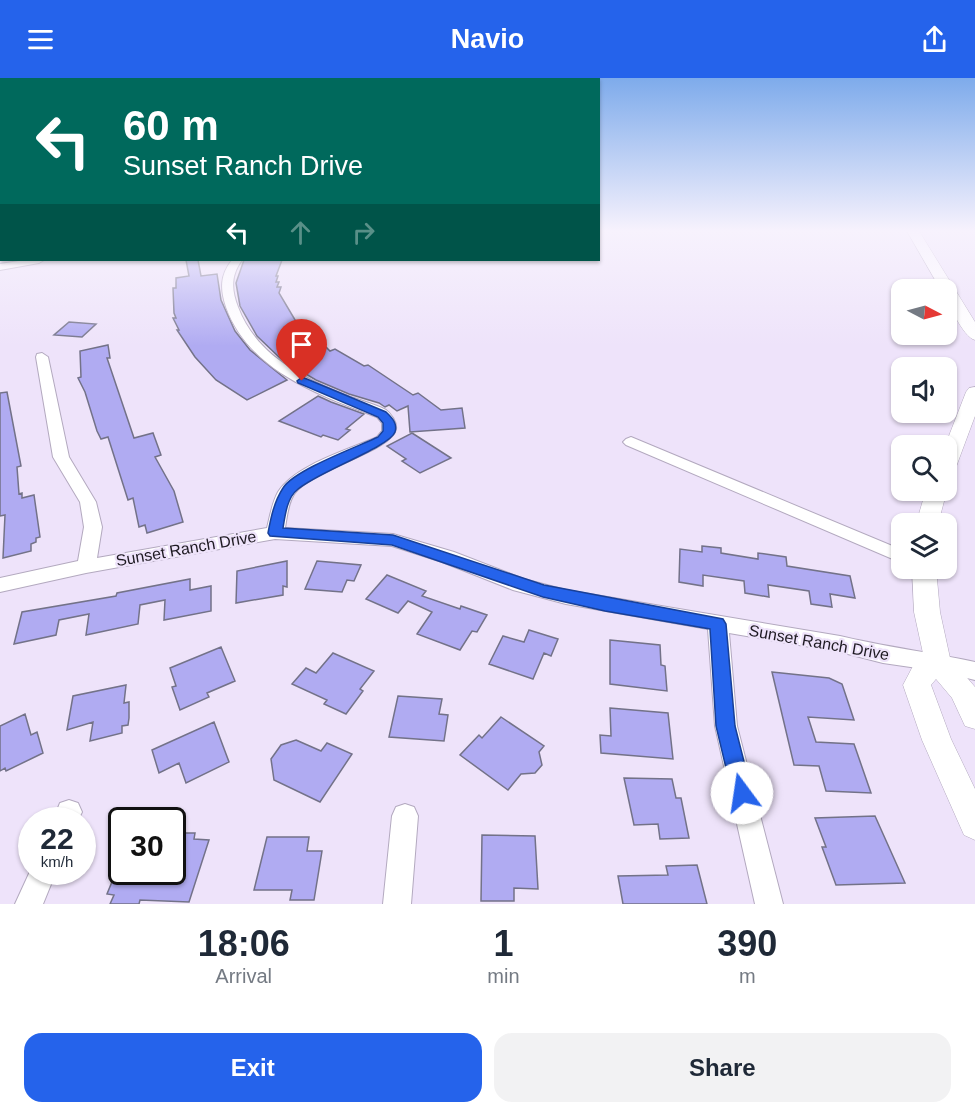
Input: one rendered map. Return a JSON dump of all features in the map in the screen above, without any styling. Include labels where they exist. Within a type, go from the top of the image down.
[{"type":"main road","points":[[936,270],[975,335]]},
{"type":"main road","points":[[957,439],[975,392]]},
{"type":"main road","points":[[925,579],[927,612],[938,662],[963,691],[975,717]]},
{"type":"main road","points":[[938,662],[923,674],[917,685],[937,740],[975,824]]},
{"type":"street","points":[[230,270],[226,283],[231,308],[243,330],[262,353],[302,381],[382,414],[389,423],[389,432],[382,440],[317,470],[289,488],[280,508],[275,533]]},
{"type":"street","points":[[42,357],[62,457],[88,502],[93,527],[86,566]]},
{"type":"street","points":[[631,442],[891,552]]},
{"type":"street","name":"Sunset Ranch Drive","points":[[0,585],[86,566],[275,533],[393,540],[448,557],[520,585],[554,594],[840,644],[883,655],[974,669]]},
{"type":"street","points":[[718,624],[726,726],[769,904]]},
{"type":"street","points":[[397,904],[405,816]]},
{"type":"street","points":[[28,904],[37,885]]},
{"type":"building","points":[[188,270],[200,270],[201,276],[217,274],[221,300],[235,331],[250,350],[287,380],[247,400],[216,380],[195,357],[177,330],[179,330],[173,318],[176,318],[173,288],[176,288],[176,278],[189,276]]},
{"type":"building","points":[[241,270],[278,270],[276,282],[279,282],[277,287],[281,287],[279,293],[301,330],[307,328],[330,351],[335,349],[364,366],[368,365],[413,395],[418,393],[441,410],[462,408],[465,428],[410,432],[408,406],[397,411],[389,405],[385,407],[349,394],[316,380],[282,360],[257,336],[240,306],[236,283]]},
{"type":"building","points":[[69,322],[96,324],[82,337],[54,335]]},
{"type":"building","points":[[108,345],[110,358],[107,358],[134,438],[153,433],[161,455],[155,457],[174,491],[183,522],[147,533],[145,525],[139,527],[133,498],[128,500],[108,437],[101,439],[97,431],[85,392],[78,378],[81,377],[80,351]]},
{"type":"building","points":[[7,392],[21,466],[17,467],[19,494],[22,493],[22,498],[34,495],[40,537],[31,544],[31,551],[3,558],[5,515],[0,516],[0,393]]},
{"type":"building","points":[[318,396],[364,414],[346,429],[350,430],[338,440],[323,435],[321,437],[279,421]]},
{"type":"building","points":[[412,433],[451,458],[420,473],[402,461],[406,459],[387,446]]},
{"type":"building","points":[[702,546],[721,548],[721,553],[758,559],[758,553],[786,557],[787,566],[850,576],[855,598],[830,594],[832,607],[811,604],[809,591],[768,585],[769,597],[745,593],[744,581],[703,575],[703,586],[679,582],[680,549],[702,552]]},
{"type":"building","points":[[287,561],[287,587],[283,586],[283,595],[236,603],[237,571]]},
{"type":"building","points":[[317,561],[361,565],[354,581],[347,580],[342,592],[305,589]]},
{"type":"building","points":[[387,575],[426,591],[422,596],[460,609],[461,606],[487,615],[477,632],[472,631],[460,650],[417,634],[432,612],[408,601],[398,613],[366,599]]},
{"type":"building","points":[[190,579],[190,590],[211,586],[211,611],[164,620],[165,600],[140,605],[138,624],[86,635],[89,614],[59,620],[56,635],[14,644],[22,612],[116,596],[117,593]]},
{"type":"building","points":[[529,630],[558,639],[551,656],[544,653],[533,679],[489,664],[503,636],[524,642]]},
{"type":"building","points":[[610,640],[660,645],[661,665],[665,666],[667,691],[610,684]]},
{"type":"building","points":[[221,647],[235,681],[207,693],[209,697],[180,710],[172,687],[176,686],[170,668]]},
{"type":"building","points":[[333,653],[374,671],[360,689],[363,691],[346,714],[324,704],[327,700],[292,684],[306,668],[316,673]]},
{"type":"building","points":[[772,672],[829,678],[842,684],[854,720],[808,717],[816,742],[854,744],[871,793],[826,791],[819,766],[794,765]]},
{"type":"building","points":[[126,685],[124,703],[129,702],[129,718],[128,725],[122,726],[122,733],[90,741],[93,722],[67,730],[73,696]]},
{"type":"building","points":[[398,696],[442,699],[439,714],[448,715],[444,741],[389,737]]},
{"type":"building","points":[[610,708],[668,713],[673,759],[601,753],[600,735],[611,736]]},
{"type":"building","points":[[25,714],[31,735],[37,732],[43,753],[6,771],[5,768],[0,771],[0,726]]},
{"type":"building","points":[[501,717],[544,746],[539,752],[542,765],[535,773],[521,774],[508,790],[460,755],[479,735],[482,738]]},
{"type":"building","points":[[214,722],[229,762],[186,783],[179,763],[159,773],[152,750]]},
{"type":"building","points":[[296,740],[321,751],[327,743],[352,754],[320,802],[274,780],[271,759],[281,745]]},
{"type":"building","points":[[624,778],[672,779],[676,798],[681,798],[689,838],[660,839],[658,824],[634,825]]},
{"type":"building","points":[[875,816],[905,883],[836,885],[822,847],[826,847],[815,818]]},
{"type":"building","points":[[186,833],[195,833],[194,839],[209,840],[189,902],[140,900],[139,904],[110,904],[114,895],[107,894],[111,885],[186,885]]},
{"type":"building","points":[[482,835],[535,836],[538,889],[514,888],[514,901],[481,901]]},
{"type":"building","points":[[267,837],[309,837],[307,851],[322,851],[314,900],[290,900],[292,890],[254,890]]},
{"type":"building","points":[[697,865],[707,904],[623,904],[618,876],[668,875],[666,866]]},
{"type":"route","points":[[302,381],[382,414],[389,423],[389,432],[382,440],[317,470],[289,488],[280,508],[275,533],[393,540],[448,557],[520,585],[566,597],[718,624],[726,726],[742,793]]}]
